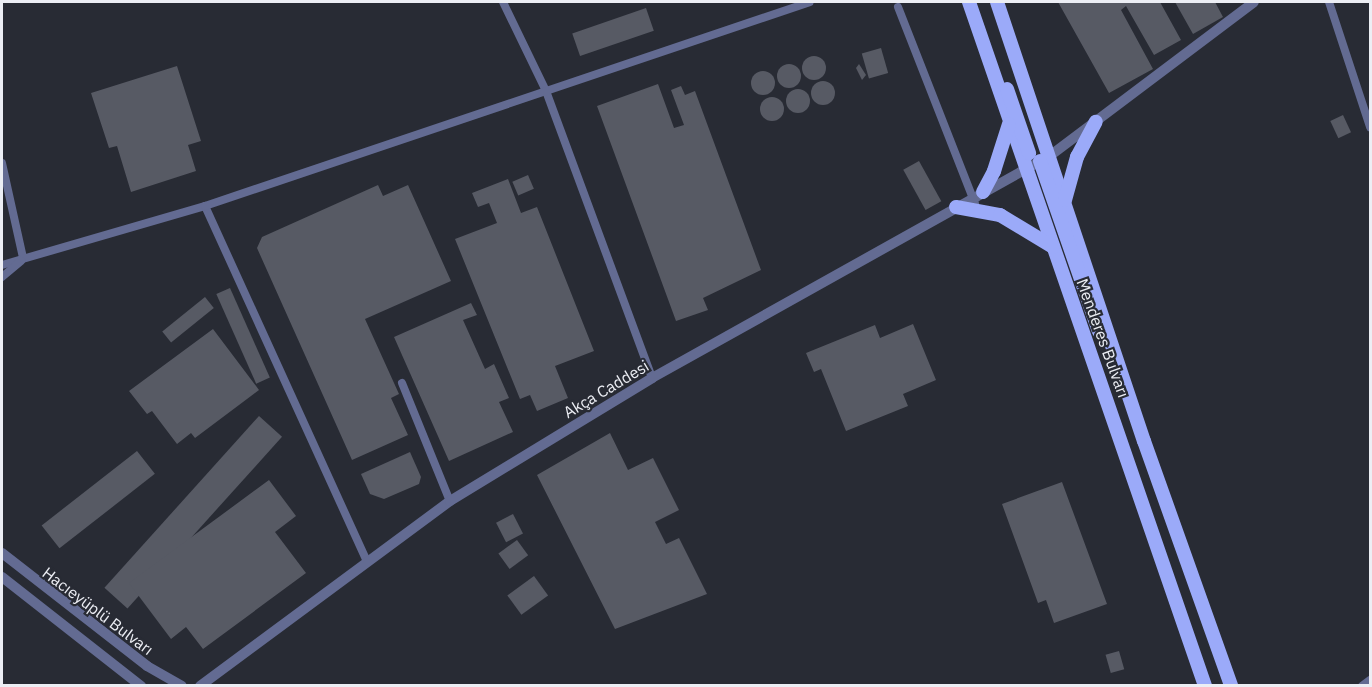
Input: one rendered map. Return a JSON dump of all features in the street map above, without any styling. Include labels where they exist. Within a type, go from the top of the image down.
[{"type":"main road","name":"Menderes Bulvarı","points":[[969,2],[1009,124],[1065,200],[1144,441],[1231,686]]},
{"type":"main road","points":[[978,2],[1080,282],[1144,441]]},
{"type":"main road","name":"Menderes Bulvarı","points":[[997,2],[1037,162],[1053,247],[1205,686]]},
{"type":"main road","points":[[1065,200],[1077,157],[1096,122]]},
{"type":"main road","points":[[957,207],[978,200],[1009,124]]},
{"type":"main road","points":[[978,200],[1053,247]]},
{"type":"street","points":[[503,2],[546,91],[652,378]]},
{"type":"street","points":[[2,265],[205,206],[810,2]]},
{"type":"street","points":[[898,7],[978,200],[1096,122],[1254,2]]},
{"type":"street","points":[[1329,2],[1371,128]]},
{"type":"street","points":[[2,163],[23,258]]},
{"type":"street","points":[[205,206],[366,560]]},
{"type":"street","name":"Akça Caddesi","points":[[200,686],[366,560],[450,501],[652,378],[957,207]]},
{"type":"street","points":[[2,277],[23,258]]},
{"type":"street","points":[[402,383],[450,501]]},
{"type":"street","name":"Hacıeyüplü Bulvarı","points":[[2,553],[28,577],[147,666],[182,686]]},
{"type":"street","name":"Hacıeyüplü Bulvarı","points":[[2,577],[141,686]]},
{"type":"street","points":[[15,589],[28,577]]},
{"type":"street","points":[[1362,686],[1371,680]]},
{"type":"building","points":[[1058,2],[1160,2],[1181,40],[1154,55],[1126,6],[1121,10],[1153,69],[1109,93]]},
{"type":"building","points":[[1175,2],[1215,2],[1223,17],[1193,34]]},
{"type":"building","points":[[646,8],[654,31],[580,56],[572,33]]},
{"type":"building","points":[[881,48],[888,73],[869,79],[862,54]]},
{"type":"building","points":[[814,56],[819,57],[825,63],[825,73],[819,79],[814,80],[809,79],[803,73],[802,68],[803,63],[809,57]]},
{"type":"building","points":[[789,64],[794,65],[800,71],[800,81],[794,87],[789,88],[784,87],[778,81],[777,76],[778,71],[784,65]]},
{"type":"building","points":[[859,64],[866,75],[862,80],[856,68]]},
{"type":"building","points":[[177,66],[201,141],[188,145],[196,171],[131,192],[117,146],[109,148],[91,93]]},
{"type":"building","points":[[763,71],[768,72],[774,78],[774,88],[768,94],[763,95],[758,94],[752,88],[751,83],[752,78],[758,72]]},
{"type":"building","points":[[823,81],[828,82],[834,88],[834,98],[828,104],[823,105],[818,104],[812,98],[811,93],[812,88],[818,82]]},
{"type":"building","points":[[658,84],[674,128],[684,125],[671,90],[681,86],[685,95],[695,91],[761,270],[703,298],[708,310],[676,321],[597,106]]},
{"type":"building","points":[[798,89],[803,90],[809,96],[809,106],[803,112],[798,113],[793,112],[787,106],[786,101],[787,96],[793,90]]},
{"type":"building","points":[[772,97],[777,98],[783,104],[783,114],[777,120],[772,121],[767,120],[761,114],[760,109],[761,104],[767,98]]},
{"type":"building","points":[[1343,115],[1351,132],[1338,138],[1330,121]]},
{"type":"building","points":[[919,161],[941,201],[926,210],[903,170]]},
{"type":"building","points":[[528,175],[534,189],[518,195],[512,182]]},
{"type":"building","points":[[508,179],[521,213],[537,207],[594,351],[555,366],[568,398],[537,411],[530,395],[520,399],[455,239],[497,223],[489,203],[478,207],[472,193]]},
{"type":"building","points":[[378,185],[383,196],[408,185],[451,281],[365,319],[399,394],[391,398],[408,435],[352,460],[257,248],[262,237]]},
{"type":"building","points":[[230,288],[270,378],[256,384],[216,294]]},
{"type":"building","points":[[205,297],[214,308],[171,342],[162,332]]},
{"type":"building","points":[[471,303],[477,315],[463,320],[485,369],[494,364],[509,398],[499,402],[513,432],[449,461],[394,337]]},
{"type":"building","points":[[913,324],[936,380],[903,394],[908,406],[846,431],[821,369],[814,372],[806,353],[875,325],[880,338]]},
{"type":"building","points":[[213,329],[259,390],[195,438],[191,433],[177,444],[152,411],[147,414],[129,391]]},
{"type":"building","points":[[259,416],[282,437],[127,608],[104,588]]},
{"type":"building","points":[[610,433],[628,470],[653,458],[679,510],[655,522],[666,544],[679,538],[707,594],[615,629],[537,475]]},
{"type":"building","points":[[137,451],[155,474],[60,548],[42,525]]},
{"type":"building","points":[[410,452],[421,477],[419,484],[384,499],[370,494],[361,474]]},
{"type":"building","points":[[269,480],[296,516],[275,532],[306,573],[203,649],[186,627],[171,639],[129,583]]},
{"type":"building","points":[[1062,482],[1107,604],[1054,623],[1046,600],[1038,603],[1002,504]]},
{"type":"building","points":[[513,514],[523,534],[506,542],[496,523]]},
{"type":"building","points":[[517,540],[528,555],[510,569],[498,554]]},
{"type":"building","points":[[534,576],[548,595],[521,615],[507,595]]},
{"type":"building","points":[[1119,651],[1124,669],[1111,673],[1106,655]]}]
